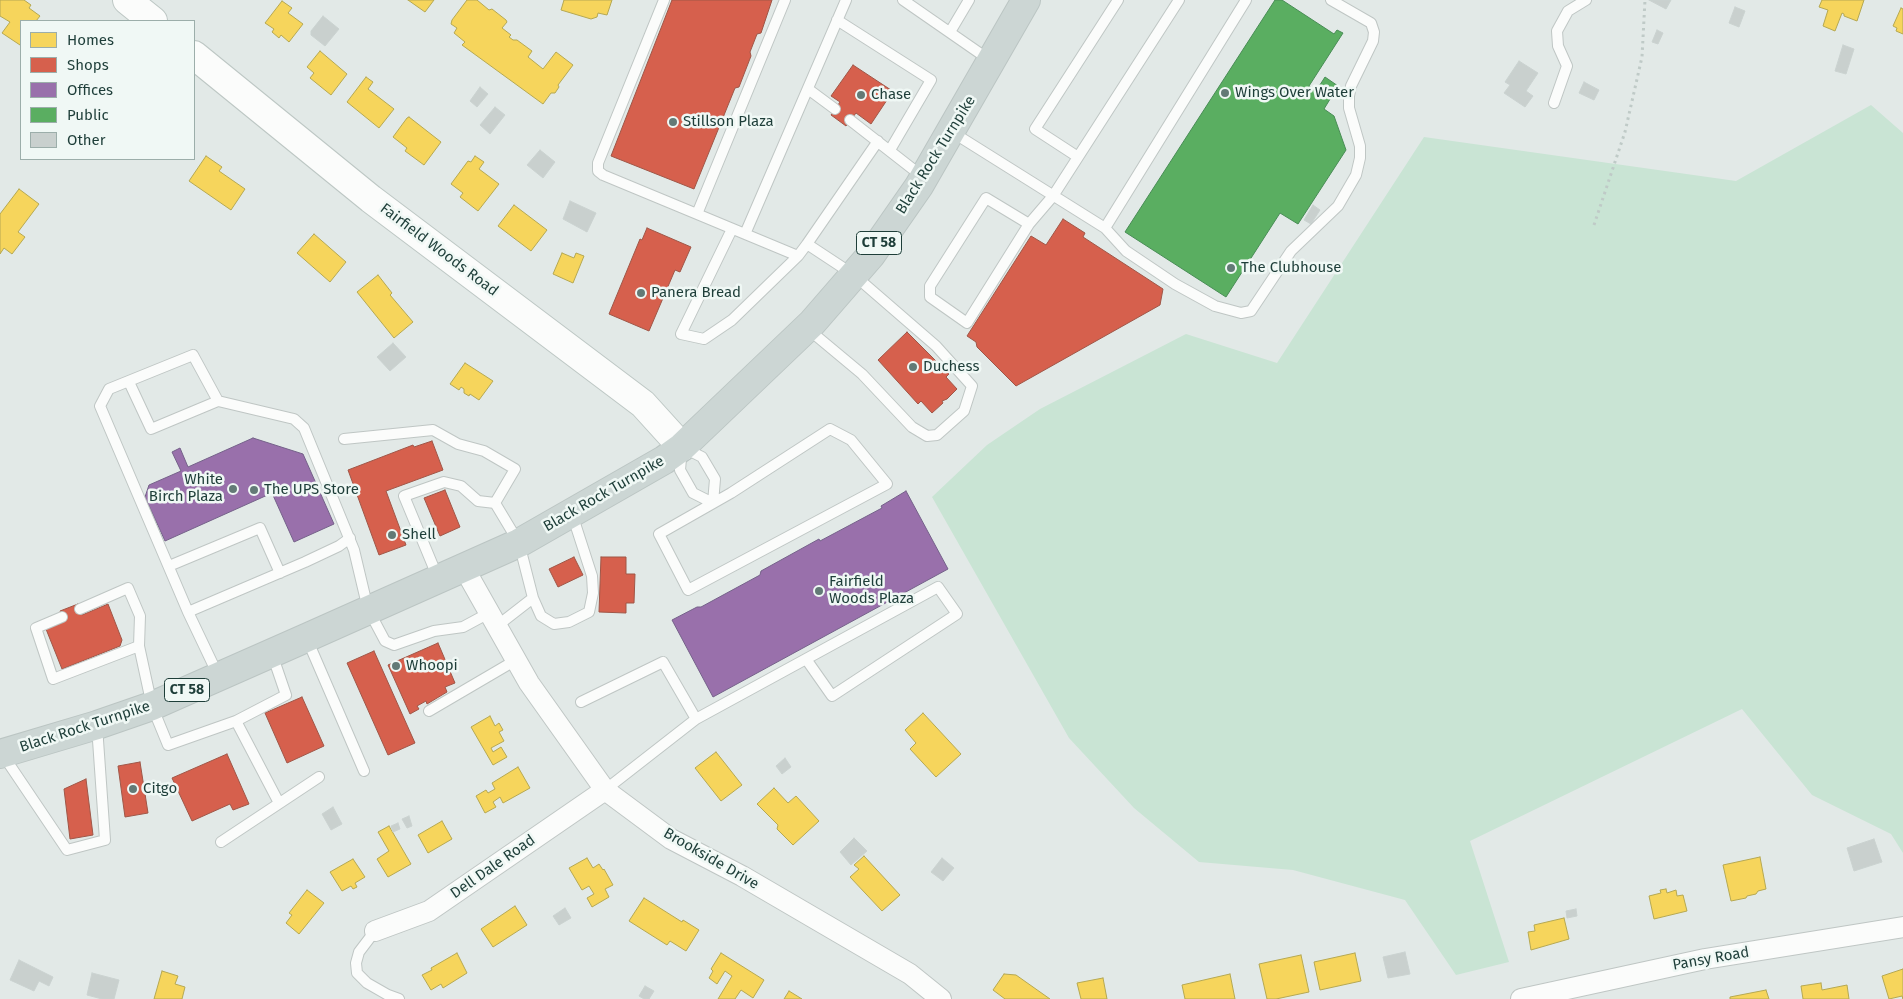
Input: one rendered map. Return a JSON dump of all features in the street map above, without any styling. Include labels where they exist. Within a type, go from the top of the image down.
[{"type":"main road","points":[[127,0],[152,20]]},
{"type":"main road","name":"Black Rock Turnpike","points":[[1,754],[152,706],[464,568],[519,543],[664,460],[682,447],[807,328],[870,255],[924,177],[1026,0]]},
{"type":"main road","name":"Fairfield Woods Road","points":[[195,55],[371,199],[643,404],[682,447]]},
{"type":"street","name":"Brookside Drive","points":[[464,568],[529,684],[605,790],[671,839],[742,876],[910,974],[941,999]]},
{"type":"street","name":"Dell Dale Road","points":[[375,931],[429,911],[605,790]]},
{"type":"street","name":"Pansy Road","points":[[1521,999],[1705,959],[1903,927]]},
{"type":"lane","points":[[664,0],[598,163],[598,171],[603,176],[798,256]]},
{"type":"lane","points":[[697,214],[785,0]]},
{"type":"lane","points":[[745,234],[846,0]]},
{"type":"lane","points":[[903,0],[992,61]]},
{"type":"lane","points":[[950,32],[969,0]]},
{"type":"lane","points":[[1078,157],[1036,129],[1118,0]]},
{"type":"lane","points":[[1029,224],[986,198],[930,286],[930,298],[967,323],[1029,224],[1053,196],[1179,0]]},
{"type":"lane","points":[[1105,228],[1246,0]]},
{"type":"lane","points":[[951,132],[1105,228],[1126,251],[1175,284],[1215,306],[1242,313],[1251,311],[1291,251],[1338,206],[1356,175],[1360,158],[1360,146],[1349,108],[1349,96],[1351,86],[1373,41],[1374,32],[1371,23],[1331,0]]},
{"type":"lane","points":[[1554,103],[1567,66],[1558,46],[1557,31],[1568,11],[1586,0]]},
{"type":"lane","points":[[837,20],[931,80],[890,150]]},
{"type":"lane","points":[[808,89],[835,109]]},
{"type":"lane","points":[[850,120],[924,177]]},
{"type":"lane","points":[[732,229],[682,334],[704,339],[732,320],[798,256],[878,141]]},
{"type":"lane","points":[[807,244],[854,275],[936,346],[972,386],[964,411],[937,435],[926,436],[912,427],[862,374],[807,328]]},
{"type":"lane","points":[[218,401],[193,355],[109,389],[100,406],[188,612],[219,676]]},
{"type":"lane","points":[[129,382],[152,429],[218,401],[294,419],[304,428],[350,538],[368,609],[385,641],[388,643],[394,645],[434,631],[459,628],[493,619],[533,598]]},
{"type":"lane","points":[[830,429],[851,440],[887,484],[688,590],[660,534],[713,504],[830,429]]},
{"type":"lane","points":[[344,439],[433,430],[458,444],[484,451],[515,469],[496,503]]},
{"type":"lane","points":[[682,447],[702,457],[715,479],[713,504],[693,492],[680,470],[682,447]]},
{"type":"lane","points":[[438,579],[404,496],[444,482],[461,486],[478,501],[496,503]]},
{"type":"lane","points":[[496,503],[519,543],[533,598],[541,616],[554,624],[569,622],[589,612],[593,593],[592,576],[572,513]]},
{"type":"lane","points":[[168,566],[260,528],[280,573]]},
{"type":"lane","points":[[188,612],[280,573],[339,546],[350,538]]},
{"type":"lane","points":[[605,790],[696,719],[806,659],[938,587],[957,614],[832,696],[806,659]]},
{"type":"lane","points":[[80,609],[128,588],[140,616],[139,646],[152,706],[168,745],[236,720],[286,695],[272,653]]},
{"type":"lane","points":[[62,617],[36,628],[54,679],[139,646]]},
{"type":"lane","points":[[306,638],[364,771]]},
{"type":"lane","points":[[429,711],[516,660]]},
{"type":"lane","points":[[581,702],[663,662],[696,719]]},
{"type":"lane","points":[[236,720],[279,803]]},
{"type":"lane","points":[[1,754],[68,850],[105,840],[97,725]]},
{"type":"lane","points":[[221,842],[319,777]]},
{"type":"lane","points":[[375,931],[359,952],[356,963],[358,973],[367,983],[399,999]]},
{"type":"path","points":[[1594,225],[1625,132],[1642,57],[1645,0]]},
{"type":"green space","points":[[1871,105],[1903,133],[1903,853],[1891,834],[1812,795],[1742,709],[1470,841],[1509,962],[1456,975],[1405,900],[1293,870],[1199,862],[1134,808],[1069,738],[932,497],[987,445],[1040,409],[1186,334],[1277,363],[1424,137],[1736,181]]},
{"type":"building: Homes","points":[[0,0],[24,0],[31,5],[29,8],[40,16],[37,20],[20,20],[20,45],[2,33],[10,22],[0,16]]},
{"type":"building: Homes","points":[[408,0],[434,0],[425,12]]},
{"type":"building: Homes","points":[[467,0],[477,0],[506,20],[507,22],[502,28],[511,35],[509,37],[517,40],[532,51],[528,57],[543,69],[556,52],[573,65],[558,85],[559,87],[555,93],[551,93],[543,104],[462,45],[465,42],[454,33],[457,28],[451,24]]},
{"type":"building: Homes","points":[[564,0],[612,0],[607,15],[598,13],[597,17],[591,19],[561,10]]},
{"type":"building: Homes","points":[[1822,0],[1864,0],[1857,21],[1844,16],[1842,13],[1835,31],[1823,26],[1828,10],[1819,7]]},
{"type":"building: Homes","points":[[282,1],[292,8],[288,13],[303,24],[289,42],[281,35],[279,38],[272,32],[274,29],[265,23]]},
{"type":"building: Homes","points":[[1901,8],[1903,9],[1903,34],[1896,31],[1897,28],[1893,26]]},
{"type":"building: Homes","points":[[320,51],[347,74],[331,95],[310,78],[314,73],[307,67]]},
{"type":"building: Homes","points":[[366,77],[373,82],[368,89],[394,109],[379,128],[347,102]]},
{"type":"building: Homes","points":[[409,117],[441,142],[424,165],[405,151],[407,148],[393,137]]},
{"type":"building: Homes","points":[[206,156],[222,167],[219,171],[245,189],[231,210],[189,181]]},
{"type":"building: Homes","points":[[475,156],[484,162],[479,169],[499,184],[478,211],[460,197],[463,193],[451,184],[468,161],[471,162]]},
{"type":"building: Homes","points":[[19,189],[39,204],[18,232],[25,237],[12,254],[4,248],[0,254],[0,214]]},
{"type":"building: Homes","points":[[514,205],[547,230],[531,251],[498,226]]},
{"type":"building: Homes","points":[[314,234],[346,262],[330,282],[297,253]]},
{"type":"building: Homes","points":[[562,253],[574,258],[576,253],[584,256],[573,283],[553,274]]},
{"type":"building: Homes","points":[[378,275],[392,293],[390,295],[413,322],[394,338],[357,292]]},
{"type":"building: Homes","points":[[465,363],[493,381],[479,400],[470,394],[469,396],[464,393],[464,389],[461,387],[459,390],[450,384]]},
{"type":"building: Homes","points":[[923,713],[961,754],[936,777],[910,749],[916,743],[905,730]]},
{"type":"building: Homes","points":[[490,716],[495,726],[499,723],[503,730],[499,732],[504,741],[491,748],[493,752],[501,747],[507,757],[493,765],[471,727]]},
{"type":"building: Homes","points":[[716,752],[742,785],[721,801],[695,768]]},
{"type":"building: Homes","points":[[518,767],[530,788],[503,803],[500,797],[493,802],[496,807],[485,813],[476,796],[486,790],[488,793],[495,789],[492,783]]},
{"type":"building: Homes","points":[[774,788],[788,803],[796,796],[819,821],[793,845],[777,829],[778,825],[757,804]]},
{"type":"building: Homes","points":[[442,821],[452,839],[428,853],[418,835]]},
{"type":"building: Homes","points":[[389,826],[411,864],[388,877],[377,859],[389,851],[378,832]]},
{"type":"building: Homes","points":[[864,856],[900,895],[882,911],[850,877],[859,869],[854,865]]},
{"type":"building: Homes","points":[[1760,857],[1766,889],[1746,898],[1731,901],[1723,865]]},
{"type":"building: Homes","points":[[587,858],[593,868],[599,864],[604,869],[613,885],[605,889],[609,897],[592,907],[587,898],[594,894],[589,886],[582,890],[569,868]]},
{"type":"building: Homes","points":[[353,859],[365,877],[355,883],[357,887],[353,889],[351,886],[342,891],[330,872]]},
{"type":"building: Homes","points":[[1666,889],[1667,893],[1676,890],[1677,896],[1683,895],[1687,911],[1654,919],[1649,896],[1661,893],[1660,890]]},
{"type":"building: Homes","points":[[307,890],[324,903],[299,934],[286,923],[292,915],[289,913]]},
{"type":"building: Homes","points":[[644,898],[682,922],[683,920],[699,930],[686,951],[670,941],[667,945],[629,921]]},
{"type":"building: Homes","points":[[515,906],[527,925],[493,947],[481,929]]},
{"type":"building: Homes","points":[[1564,918],[1569,939],[1531,950],[1528,932],[1535,931],[1534,925]]},
{"type":"building: Homes","points":[[457,953],[467,973],[443,988],[441,984],[431,990],[422,975]]},
{"type":"building: Homes","points":[[721,953],[764,980],[753,998],[741,990],[735,999],[718,999],[732,976],[725,971],[717,984],[709,978],[713,971],[711,969]]},
{"type":"building: Homes","points":[[1355,953],[1361,981],[1320,990],[1314,962]]},
{"type":"building: Homes","points":[[1301,955],[1309,992],[1267,999],[1259,964]]},
{"type":"building: Homes","points":[[1903,969],[1903,999],[1902,996],[1889,999],[1882,976]]},
{"type":"building: Homes","points":[[162,971],[178,976],[175,984],[185,987],[182,999],[154,999]]},
{"type":"building: Homes","points":[[1004,974],[1016,975],[1050,999],[1005,999],[993,990]]},
{"type":"building: Homes","points":[[1230,974],[1235,999],[1185,999],[1182,985]]},
{"type":"building: Homes","points":[[1103,978],[1107,999],[1081,999],[1077,983]]},
{"type":"building: Homes","points":[[1821,983],[1822,990],[1847,985],[1849,999],[1803,999],[1801,986]]},
{"type":"building: Homes","points":[[1766,990],[1769,999],[1730,999],[1730,997]]},
{"type":"building: Homes","points":[[789,991],[802,999],[784,999]]},
{"type":"building: Shops","name":"Stillson Plaza","points":[[672,0],[772,0],[761,33],[757,34],[750,52],[751,56],[739,87],[735,88],[694,189],[611,156]]},
{"type":"building: Shops","name":"Chase","points":[[853,65],[891,90],[891,94],[871,124],[856,113],[846,126],[831,115],[840,102],[831,96]]},
{"type":"building: Shops","points":[[1063,219],[1085,233],[1083,237],[1163,289],[1160,305],[1016,386],[977,347],[976,342],[967,336],[1031,236],[1046,245]]},
{"type":"building: Shops","name":"Panera Bread","points":[[647,228],[691,247],[680,272],[675,270],[649,331],[609,314],[640,239],[642,240]]},
{"type":"building: Shops","name":"Duchess","points":[[907,332],[949,374],[946,377],[957,389],[947,399],[942,401],[943,403],[932,413],[921,401],[918,404],[878,360]]},
{"type":"building: Shops","points":[[432,441],[443,470],[386,491],[406,545],[379,555],[348,470],[413,445],[414,447]]},
{"type":"building: Shops","name":"Shell","points":[[445,490],[460,527],[440,536],[424,498]]},
{"type":"building: Shops","points":[[574,557],[583,575],[558,587],[549,569]]},
{"type":"building: Shops","points":[[601,557],[626,557],[626,574],[635,574],[634,603],[626,603],[626,613],[599,612]]},
{"type":"building: Shops","points":[[78,604],[82,615],[108,604],[122,640],[120,646],[62,669],[46,629],[64,622],[60,611]]},
{"type":"building: Shops","points":[[438,643],[455,683],[445,687],[447,692],[427,704],[426,701],[417,706],[419,709],[410,714],[388,665]]},
{"type":"building: Shops","points":[[374,651],[415,743],[388,755],[347,663]]},
{"type":"building: Shops","points":[[302,697],[324,746],[287,763],[265,713]]},
{"type":"building: Shops","points":[[227,754],[249,804],[233,810],[230,804],[192,821],[172,778]]},
{"type":"building: Shops","name":"Citgo","points":[[140,762],[148,813],[125,817],[118,766]]},
{"type":"building: Shops","points":[[86,779],[93,835],[70,839],[64,789]]},
{"type":"building: Offices","name":"White Birch Plaza","points":[[253,438],[303,454],[334,524],[294,542],[272,493],[165,541],[145,497],[149,485],[181,471],[172,452],[180,448],[188,467]]},
{"type":"building: Offices","name":"Fairfield Woods Plaza","points":[[906,491],[948,569],[713,697],[672,620],[697,607],[701,607],[760,575],[761,571],[819,539],[820,541],[882,508],[881,506]]},
{"type":"building: Public","points":[[1275,0],[1282,0],[1334,34],[1337,30],[1343,33],[1309,86],[1316,91],[1325,77],[1338,86],[1324,109],[1334,116],[1346,150],[1298,224],[1280,213],[1226,297],[1125,232]]},
{"type":"building: Other","points":[[1649,0],[1671,0],[1666,9]]},
{"type":"building: Other","points":[[1735,7],[1745,11],[1739,27],[1729,23]]},
{"type":"building: Other","points":[[323,16],[339,29],[325,46],[311,35],[311,31]]},
{"type":"building: Other","points":[[1657,30],[1663,33],[1658,44],[1652,42]]},
{"type":"building: Other","points":[[1843,45],[1854,49],[1846,74],[1835,71]]},
{"type":"building: Other","points":[[1519,61],[1538,73],[1526,91],[1533,96],[1525,107],[1504,93],[1510,85],[1505,82]]},
{"type":"building: Other","points":[[1584,82],[1599,90],[1594,100],[1579,93]]},
{"type":"building: Other","points":[[480,87],[488,94],[477,107],[470,101]]},
{"type":"building: Other","points":[[495,107],[505,115],[490,134],[480,125]]},
{"type":"building: Other","points":[[540,150],[555,162],[543,178],[527,165]]},
{"type":"building: Other","points":[[570,201],[596,213],[587,232],[563,219]]},
{"type":"building: Other","points":[[1313,205],[1320,210],[1311,224],[1304,220]]},
{"type":"building: Other","points":[[393,343],[406,357],[390,371],[377,357]]},
{"type":"building: Other","points":[[785,758],[791,767],[782,774],[776,766]]},
{"type":"building: Other","points":[[333,807],[342,824],[331,830],[322,814]]},
{"type":"building: Other","points":[[409,816],[412,826],[407,828],[402,819]]},
{"type":"building: Other","points":[[398,823],[400,829],[393,832],[391,826]]},
{"type":"building: Other","points":[[854,838],[867,851],[851,865],[840,852]]},
{"type":"building: Other","points":[[1874,839],[1882,862],[1854,871],[1847,848]]},
{"type":"building: Other","points":[[942,858],[954,868],[943,881],[931,872]]},
{"type":"building: Other","points":[[565,908],[571,918],[559,925],[553,916]]},
{"type":"building: Other","points":[[1576,909],[1577,916],[1567,918],[1566,911]]},
{"type":"building: Other","points":[[1405,952],[1410,974],[1388,978],[1383,957]]},
{"type":"building: Other","points":[[19,960],[53,977],[49,986],[39,981],[34,991],[10,980]]},
{"type":"building: Other","points":[[92,973],[119,980],[114,999],[102,999],[87,995]]},
{"type":"building: Other","points":[[645,986],[654,991],[649,999],[639,996]]},
{"type":"place","name":"Wings Over Water","points":[[1225,93]]},
{"type":"place","name":"Chase","points":[[861,95]]},
{"type":"place","name":"Stillson Plaza","points":[[673,122]]},
{"type":"place","name":"The Clubhouse","points":[[1231,268]]},
{"type":"place","name":"Panera Bread","points":[[641,293]]},
{"type":"place","name":"Duchess","points":[[913,367]]},
{"type":"place","name":"White Birch Plaza","points":[[233,489]]},
{"type":"place","name":"The UPS Store","points":[[254,490]]},
{"type":"place","name":"Shell","points":[[392,535]]},
{"type":"place","name":"Fairfield Woods Plaza","points":[[819,591]]},
{"type":"place","name":"Whoopi","points":[[396,666]]},
{"type":"place","name":"Citgo","points":[[133,789]]}]
